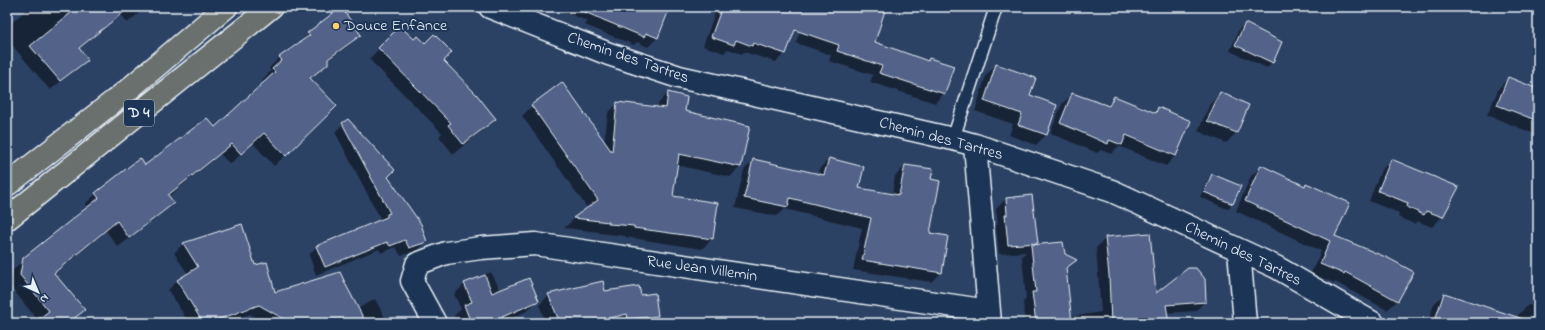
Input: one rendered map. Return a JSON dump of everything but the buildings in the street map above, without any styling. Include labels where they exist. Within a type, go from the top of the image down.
[{"type":"main road","name":"D 4","points":[[7,185],[128,90],[226,7]]},
{"type":"main road","name":"D 4","points":[[7,219],[271,7]]},
{"type":"street","name":"Chemin des Tartres","points":[[490,7],[609,54],[679,77],[953,139],[1112,191],[1276,268],[1373,323]]},
{"type":"street","points":[[975,145],[989,317]]},
{"type":"street","name":"Rue Jean Villemin","points":[[435,323],[412,281],[417,264],[446,253],[481,248],[535,244],[989,317]]},
{"type":"street","points":[[1238,250],[1244,323]]},
{"type":"lane","points":[[953,139],[996,7]]},
{"type":"place","name":"Douce Enfance","points":[[336,26]]}]
